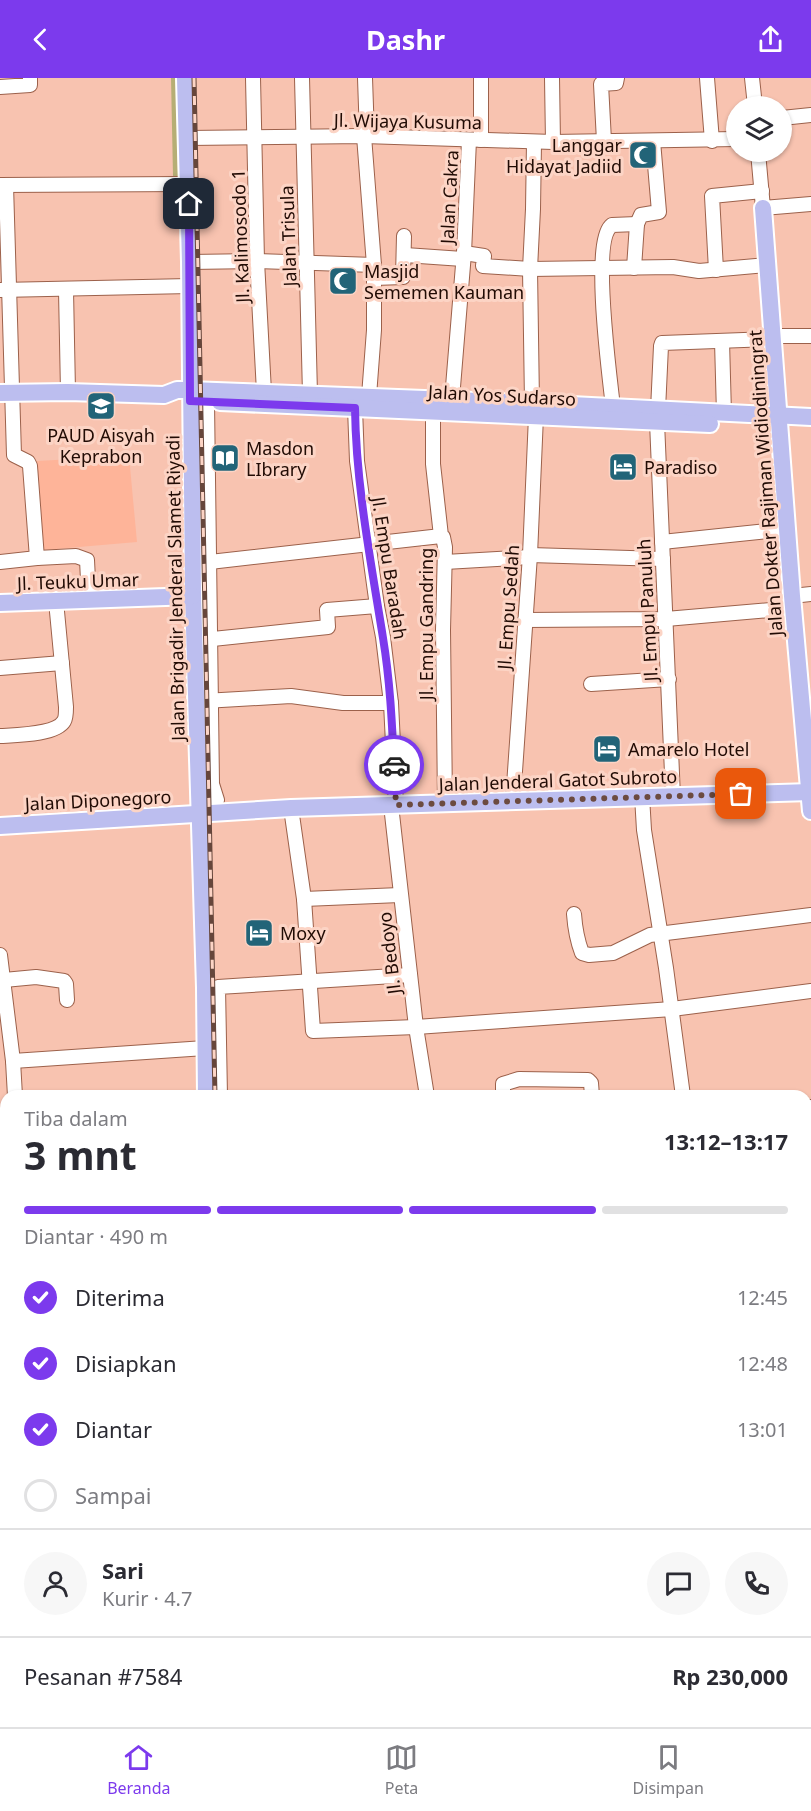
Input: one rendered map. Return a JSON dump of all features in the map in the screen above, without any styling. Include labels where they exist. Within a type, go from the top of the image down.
[{"type":"main road","name":"Jalan Brigadir Jenderal Slamet Riyadi","points":[[185,78],[190,286],[199,396],[201,563],[193,596],[203,640],[204,701],[199,814],[206,1090]]},
{"type":"main road","name":"Jalan Dokter Rajiman Widiodiningrat","points":[[762,199],[811,811]]},
{"type":"main road","points":[[5,393],[164,395],[177,390],[199,396]]},
{"type":"main road","name":"Jalan Yos Sudarso","points":[[199,396],[264,392],[452,399],[534,412],[613,407],[658,416],[724,414],[811,428]]},
{"type":"main road","name":"Jalan Yos Sudarso","points":[[199,396],[355,408],[433,411],[534,412],[780,422],[811,417]]},
{"type":"main road","name":"Jl. Teuku Umar","points":[[0,603],[193,596]]},
{"type":"main road","name":"Jalan Jenderal Gatot Subroto","points":[[199,814],[291,808],[513,800],[810,792]]},
{"type":"main road","name":"Jalan Diponegoro","points":[[0,826],[199,814]]},
{"type":"street","points":[[0,87],[30,85],[30,78]]},
{"type":"street","name":"Jl. Kalimosodo 1","points":[[253,78],[257,261],[264,392]]},
{"type":"street","name":"Jalan Trisula","points":[[302,78],[310,394]]},
{"type":"street","points":[[365,78],[374,271],[374,330],[369,396]]},
{"type":"street","name":"Jalan Cakra","points":[[452,399],[481,78]]},
{"type":"street","points":[[552,78],[553,142]]},
{"type":"street","points":[[604,141],[597,84],[616,83],[616,78]]},
{"type":"street","points":[[707,78],[712,141]]},
{"type":"street","points":[[752,78],[753,96]]},
{"type":"street","points":[[792,117],[811,115]]},
{"type":"street","name":"Jl. Wijaya Kusuma","points":[[187,138],[366,136],[534,142],[726,140]]},
{"type":"street","points":[[634,268],[637,224],[642,213],[659,213],[653,141]]},
{"type":"street","name":"Jl. Empu Sedah","points":[[513,800],[530,556],[534,412],[530,269],[534,209],[534,142]]},
{"type":"street","name":"Jalan Dokter Rajiman Widiodiningrat","points":[[759,162],[762,199]]},
{"type":"street","points":[[37,558],[30,466],[28,462],[14,455],[5,393],[3,185],[188,184]]},
{"type":"street","points":[[716,270],[712,196],[811,204]]},
{"type":"street","points":[[613,407],[604,327],[603,268],[608,228],[614,225],[637,224]]},
{"type":"street","points":[[190,262],[307,263],[404,277],[405,236]]},
{"type":"street","points":[[405,255],[484,256],[483,266],[530,269],[673,267],[699,271],[767,265]]},
{"type":"street","points":[[4,290],[190,286]]},
{"type":"street","points":[[66,290],[68,392]]},
{"type":"street","points":[[724,414],[722,341],[811,336]]},
{"type":"street","name":"Jl. Empu Panuluh","points":[[673,797],[658,416],[662,343],[722,341]]},
{"type":"street","name":"Jl. Empu Baradah","points":[[355,408],[357,461],[391,703],[394,805]]},
{"type":"street","name":"Jl. Empu Gandring","points":[[433,411],[432,450],[445,562],[443,640],[446,803]]},
{"type":"street","points":[[662,542],[787,529]]},
{"type":"street","points":[[377,606],[328,609],[328,627],[203,640],[201,563],[441,536]]},
{"type":"street","points":[[0,562],[76,556],[87,560],[89,600]]},
{"type":"street","points":[[445,562],[530,556],[663,559]]},
{"type":"street","points":[[525,620],[666,619],[793,602],[811,594]]},
{"type":"street","points":[[0,736],[45,731],[57,727],[64,721],[66,707],[56,602]]},
{"type":"street","points":[[0,668],[62,663]]},
{"type":"street","points":[[591,684],[669,680]]},
{"type":"street","points":[[217,800],[212,784],[204,701],[291,696],[349,704],[391,703]]},
{"type":"street","points":[[642,796],[644,830],[682,1090]]},
{"type":"street","name":"Jl. Bedoyo","points":[[394,805],[400,895],[426,1090]]},
{"type":"street","points":[[291,808],[304,898],[313,1031],[416,1027],[672,1009],[811,991]]},
{"type":"street","points":[[304,898],[400,895]]},
{"type":"street","points":[[574,914],[579,946],[582,953],[589,955],[613,953],[650,935],[811,915]]},
{"type":"street","points":[[0,955],[15,1090]]},
{"type":"street","points":[[220,1090],[218,987],[410,975]]},
{"type":"street","points":[[4,980],[36,977],[64,981],[67,1000]]},
{"type":"street","points":[[13,1061],[205,1048]]},
{"type":"street","points":[[504,1090],[504,1084],[519,1079],[588,1080],[591,1083],[592,1090]]},
{"type":"shaded area","points":[[171,78],[176,78],[178,176],[173,176]]},
{"type":"shaded area","points":[[129,456],[137,542],[44,550],[37,461]]},
{"type":"railway","points":[[194,78],[215,1090]]},
{"type":"way so far","points":[[394,765],[396,805],[741,794]]},
{"type":"place","name":"Langgar Hidayat Jadiid","points":[[643,155]]},
{"type":"place","name":"Masjid Sememen Kauman","points":[[343,281]]},
{"type":"place","name":"PAUD Aisyah Keprabon","points":[[101,406]]},
{"type":"place","name":"Masdon LIbrary","points":[[225,458]]},
{"type":"place","name":"Paradiso","points":[[623,467]]},
{"type":"place","name":"Amarelo Hotel","points":[[607,749]]},
{"type":"place","name":"Moxy","points":[[259,933]]},
{"type":"route","points":[[189,204],[190,401],[355,408],[357,461],[383,637],[391,703],[394,765]]}]
